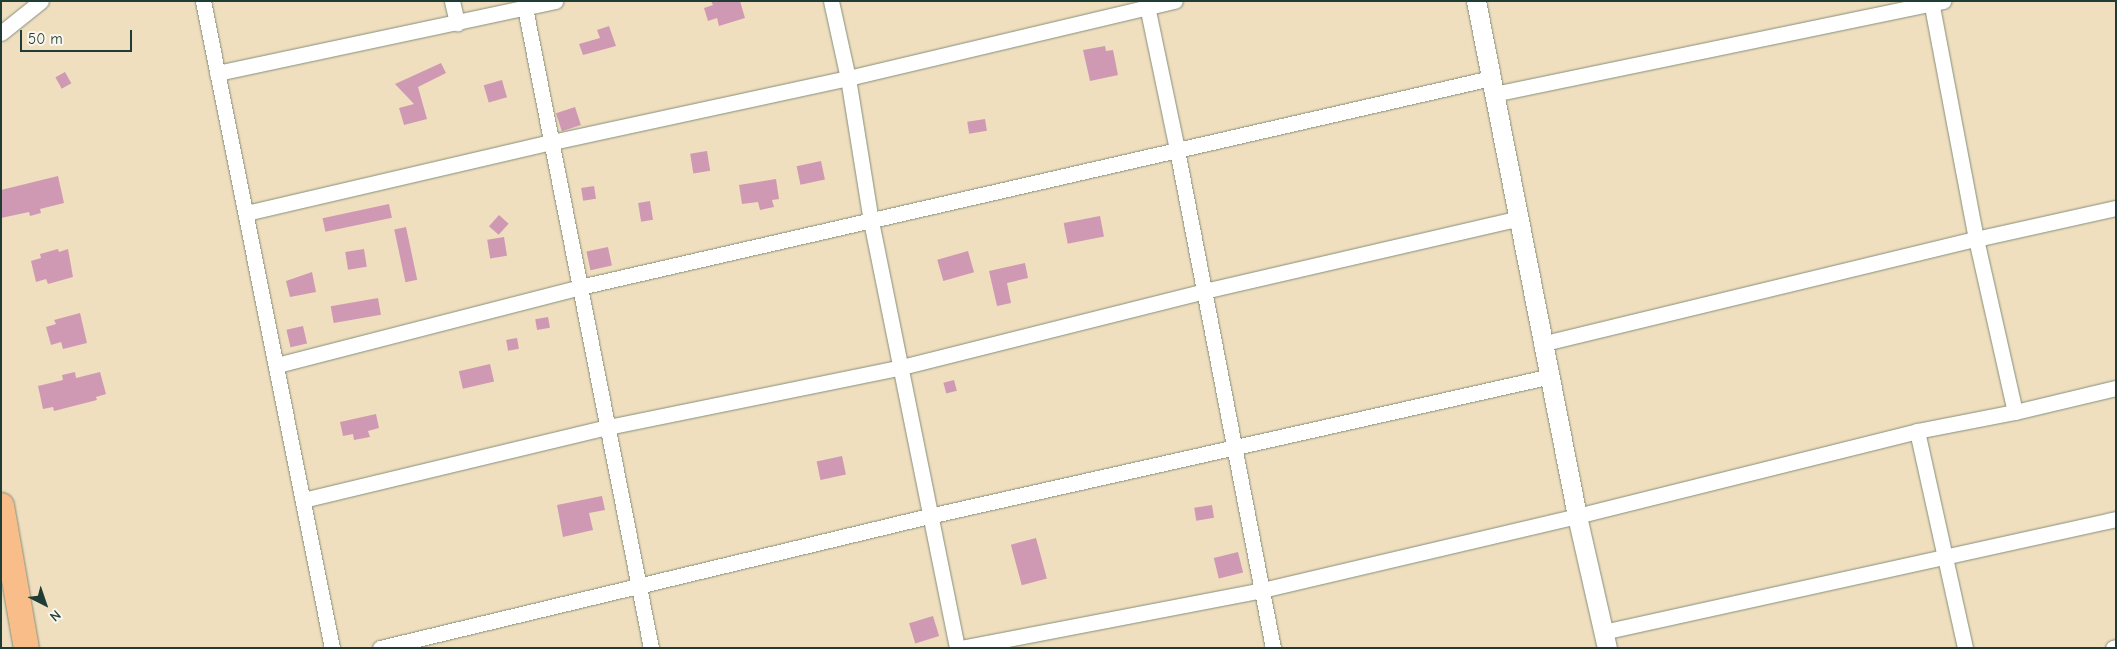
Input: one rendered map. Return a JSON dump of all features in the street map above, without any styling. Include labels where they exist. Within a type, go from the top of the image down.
[{"type":"main road","points":[[1,505],[26,648]]},
{"type":"street","points":[[1,33],[41,1]]},
{"type":"street","points":[[203,1],[277,364],[332,648]]},
{"type":"street","points":[[452,1],[457,23]]},
{"type":"street","points":[[217,73],[555,1]]},
{"type":"street","points":[[832,1],[848,78],[871,221],[902,367],[929,516],[959,648],[1262,590],[1577,516],[1917,431],[2015,412],[2116,388]]},
{"type":"street","points":[[246,213],[552,142],[848,78],[1146,4],[1175,1]]},
{"type":"street","points":[[1476,1],[1577,516],[1605,640],[1944,558],[2116,519]]},
{"type":"street","points":[[277,364],[580,287],[1177,150],[1493,86],[1935,2],[1976,238],[2015,412]]},
{"type":"street","points":[[1146,4],[1177,150],[1273,648]]},
{"type":"street","points":[[525,8],[651,648]]},
{"type":"street","points":[[1544,343],[1976,238],[2116,208]]},
{"type":"street","points":[[303,500],[608,427],[902,367],[1204,291],[1519,218]]},
{"type":"street","points":[[380,648],[929,516],[1551,376]]},
{"type":"street","points":[[1917,431],[1965,648]]},
{"type":"building","points":[[711,1],[740,1],[745,18],[719,26],[717,18],[708,21],[704,8],[713,5]]},
{"type":"building","points":[[609,26],[616,46],[583,55],[579,44],[600,38],[597,30]]},
{"type":"building","points":[[1105,46],[1106,51],[1113,50],[1118,75],[1090,81],[1083,50]]},
{"type":"building","points":[[441,63],[446,73],[418,87],[427,119],[404,125],[399,108],[414,104],[395,84]]},
{"type":"building","points":[[65,72],[71,83],[62,89],[55,77]]},
{"type":"building","points":[[502,80],[507,97],[489,103],[484,85]]},
{"type":"building","points":[[575,107],[581,125],[562,131],[556,113]]},
{"type":"building","points":[[985,119],[987,131],[969,134],[967,122]]},
{"type":"building","points":[[707,151],[710,171],[693,173],[690,154]]},
{"type":"building","points":[[821,161],[825,180],[800,185],[797,166]]},
{"type":"building","points":[[58,176],[64,203],[40,209],[41,213],[30,216],[29,212],[1,218],[1,190]]},
{"type":"building","points":[[776,179],[779,199],[772,200],[774,207],[760,210],[758,202],[742,204],[739,185]]},
{"type":"building","points":[[594,186],[596,199],[583,201],[581,188]]},
{"type":"building","points":[[650,201],[653,220],[641,222],[638,203]]},
{"type":"building","points":[[389,204],[392,218],[325,232],[322,218]]},
{"type":"building","points":[[499,215],[509,224],[499,235],[489,226]]},
{"type":"building","points":[[1100,216],[1104,237],[1068,244],[1064,223]]},
{"type":"building","points":[[406,227],[417,280],[405,282],[394,229]]},
{"type":"building","points":[[504,237],[507,256],[490,258],[487,240]]},
{"type":"building","points":[[608,247],[612,266],[590,270],[586,252]]},
{"type":"building","points":[[58,249],[59,252],[68,249],[73,277],[48,284],[46,279],[36,282],[31,261],[41,258],[40,254]]},
{"type":"building","points":[[364,249],[367,267],[348,270],[345,252]]},
{"type":"building","points":[[968,251],[974,272],[943,281],[937,260]]},
{"type":"building","points":[[1025,263],[1028,278],[1007,283],[1011,303],[997,306],[989,271]]},
{"type":"building","points":[[312,272],[316,292],[290,297],[286,281]]},
{"type":"building","points":[[378,298],[381,315],[334,323],[331,306]]},
{"type":"building","points":[[80,313],[87,343],[63,349],[61,342],[51,345],[46,327],[56,324],[54,320]]},
{"type":"building","points":[[548,317],[550,328],[537,330],[535,319]]},
{"type":"building","points":[[303,326],[307,344],[290,347],[286,330]]},
{"type":"building","points":[[517,338],[519,349],[508,351],[506,340]]},
{"type":"building","points":[[490,364],[494,382],[463,389],[459,371]]},
{"type":"building","points":[[75,372],[76,378],[100,372],[106,394],[96,397],[97,400],[54,411],[53,407],[43,409],[38,386],[63,380],[62,375]]},
{"type":"building","points":[[954,380],[957,391],[946,393],[943,383]]},
{"type":"building","points":[[376,414],[379,428],[368,431],[370,437],[354,440],[353,434],[343,436],[340,422]]},
{"type":"building","points":[[842,456],[846,475],[821,480],[817,461]]},
{"type":"building","points":[[602,496],[605,510],[589,513],[593,530],[563,537],[557,505]]},
{"type":"building","points":[[1212,505],[1214,518],[1196,521],[1194,508]]},
{"type":"building","points":[[1036,538],[1047,579],[1022,585],[1011,545]]},
{"type":"building","points":[[1238,552],[1243,572],[1219,578],[1214,558]]},
{"type":"building","points":[[933,616],[939,636],[915,643],[909,623]]}]
